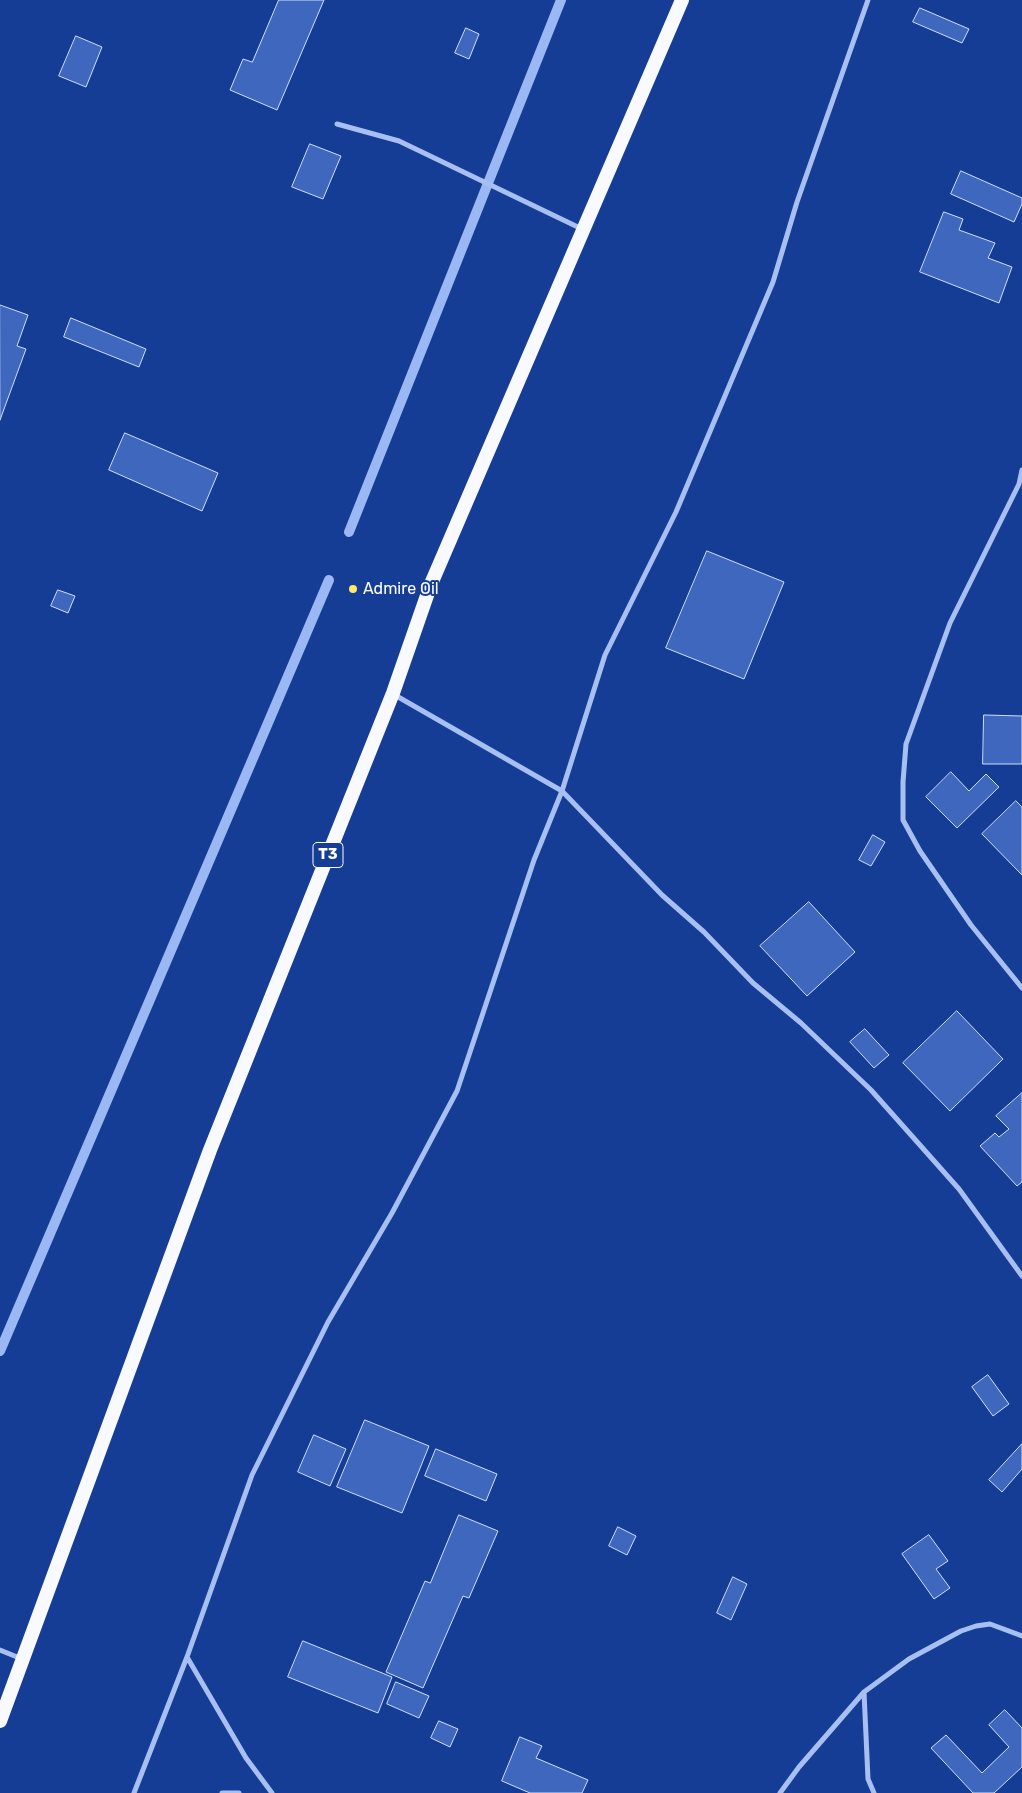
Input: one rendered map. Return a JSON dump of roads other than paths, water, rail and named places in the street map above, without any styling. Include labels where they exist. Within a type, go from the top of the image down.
[{"type":"highway","name":"T3","points":[[0,1721],[210,1150],[393,693],[431,584],[682,0]]},
{"type":"street","points":[[134,1793],[187,1657],[252,1475],[328,1322],[392,1213],[457,1091],[534,860],[562,791],[605,655],[676,512],[773,282],[797,202],[868,0]]},
{"type":"street","points":[[337,124],[399,141],[467,172],[583,230]]},
{"type":"street","points":[[1022,470],[1019,484],[950,623],[906,744],[903,820],[920,851],[971,925],[1022,988]]},
{"type":"street","points":[[393,693],[562,791],[662,895],[704,932],[753,983],[801,1023],[871,1090],[959,1189],[1022,1276]]},
{"type":"street","points":[[780,1793],[799,1767],[864,1692],[908,1659],[960,1631],[990,1624],[1022,1636]]},
{"type":"street","points":[[0,1650],[22,1659]]},
{"type":"street","points":[[187,1657],[246,1758],[272,1793]]},
{"type":"street","points":[[864,1692],[868,1779],[874,1793]]},
{"type":"street","points":[[222,1793],[239,1793]]},
{"type":"waterway","points":[[349,532],[561,0]]},
{"type":"waterway","points":[[0,1351],[329,580]]},
{"type":"place","name":"Admire Oil","points":[[353,589]]}]
